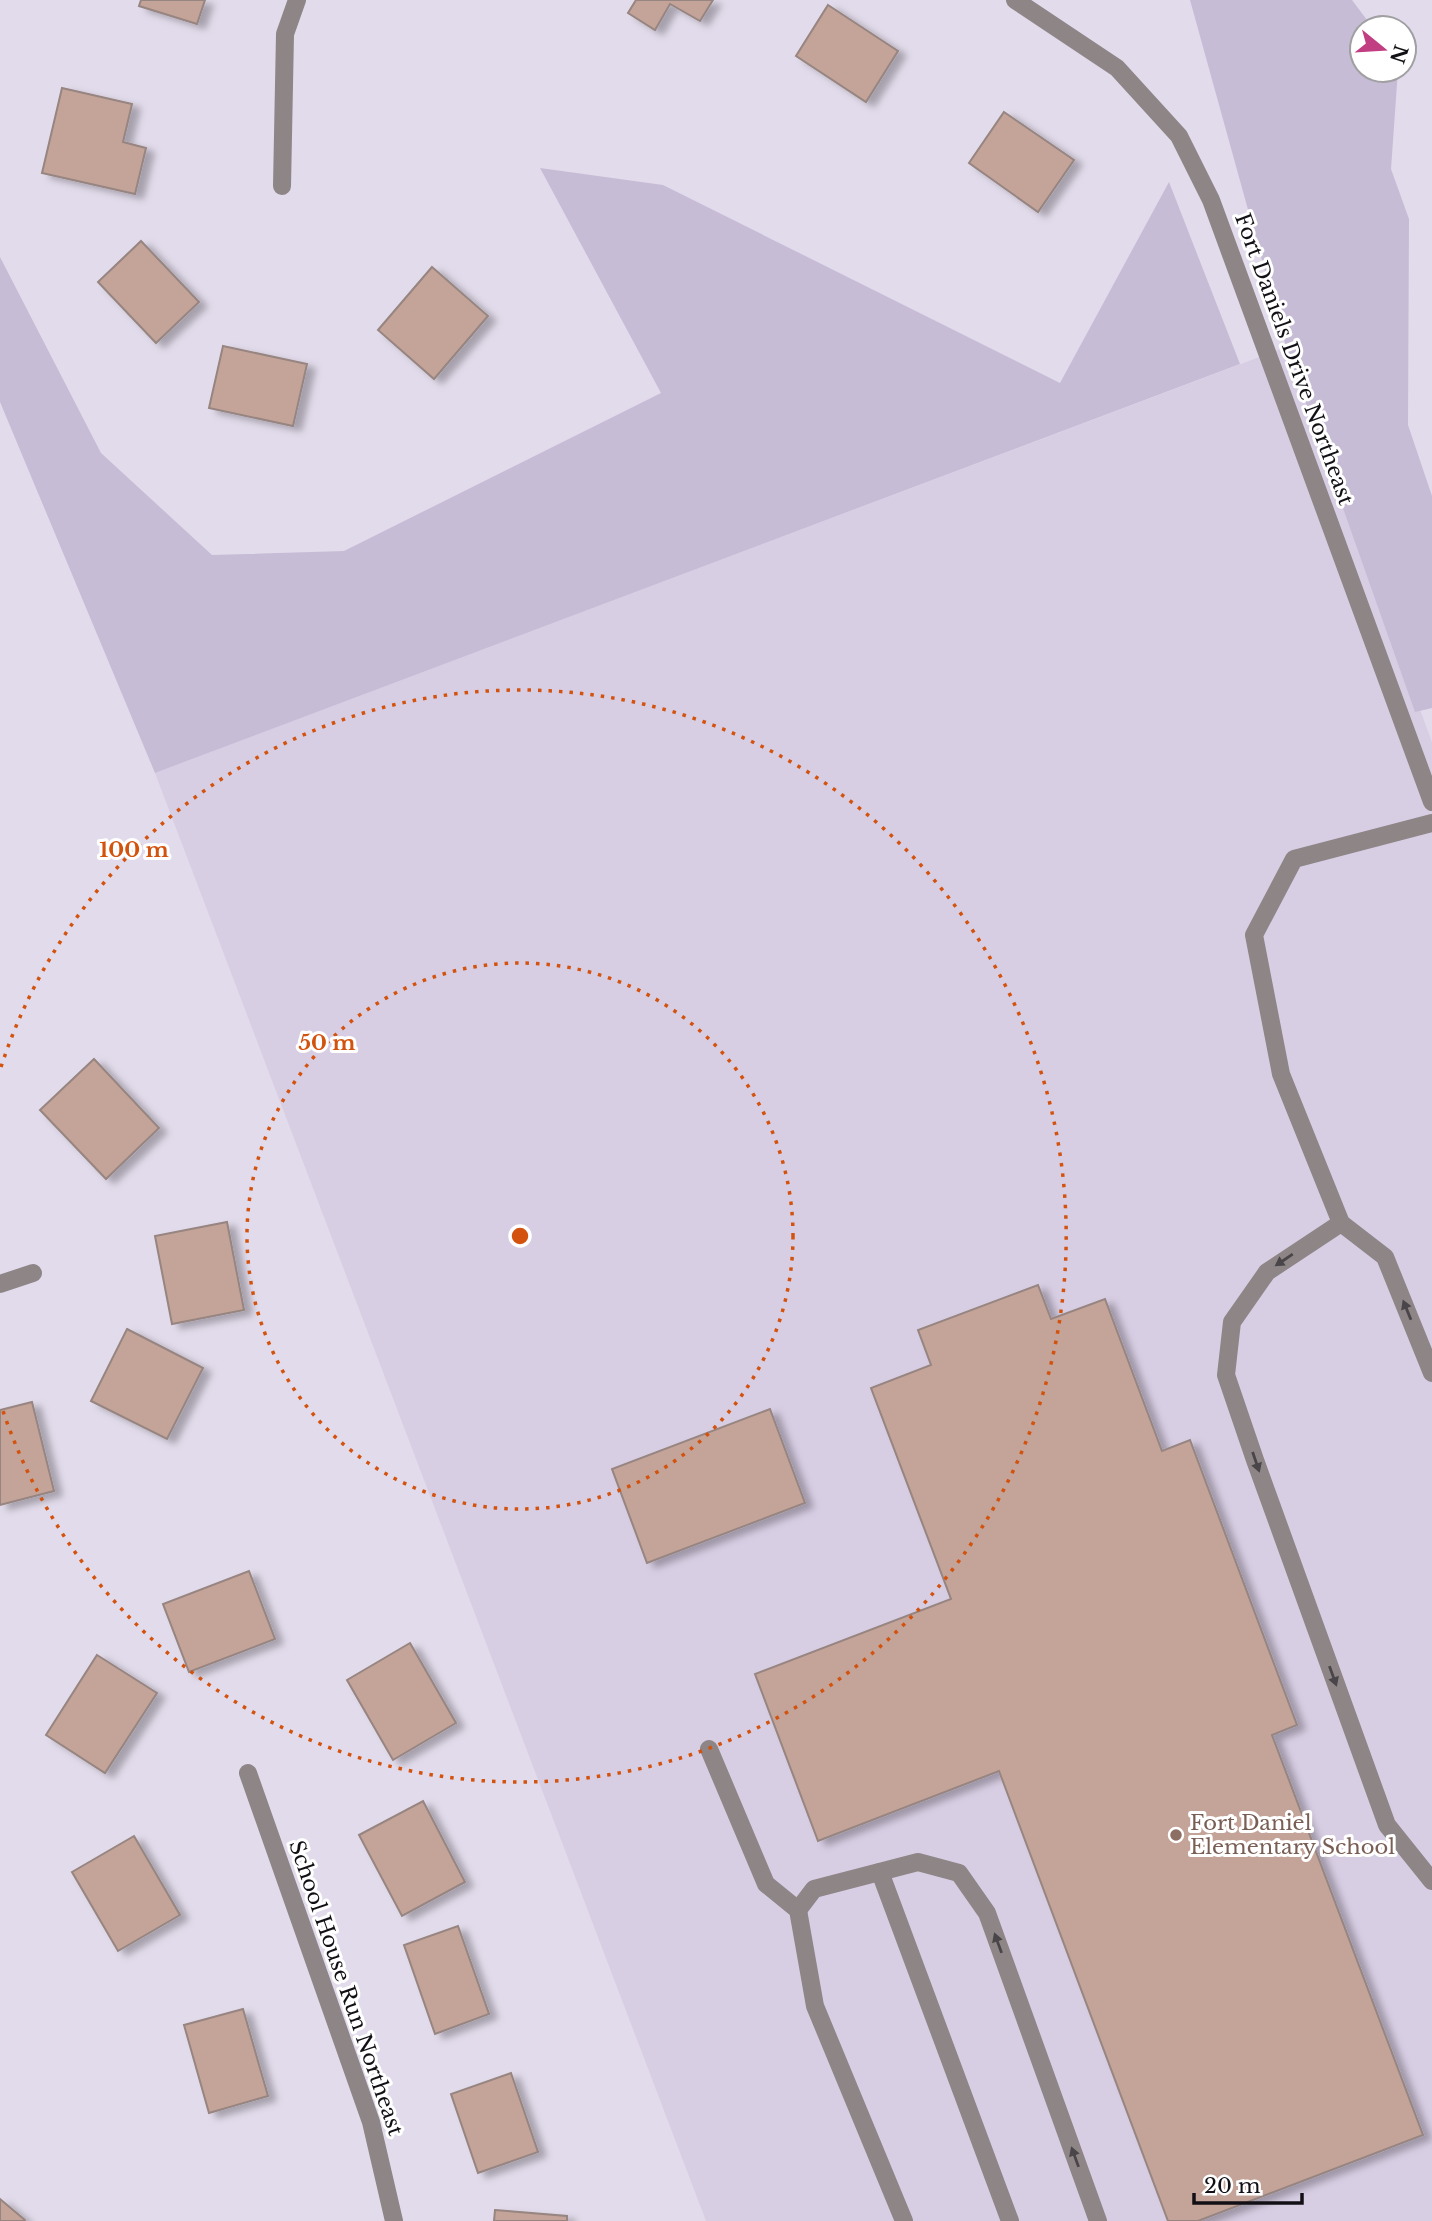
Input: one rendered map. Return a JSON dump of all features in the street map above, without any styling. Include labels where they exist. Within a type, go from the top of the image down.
[{"type":"street","points":[[282,186],[285,34],[297,0]]},
{"type":"street","name":"Fort Daniels Drive Northeast","points":[[1015,0],[1117,68],[1179,136],[1211,200],[1432,803]]},
{"type":"street","points":[[1432,823],[1294,859],[1254,936],[1281,1074],[1341,1223],[1385,1257],[1432,1373]]},
{"type":"street","points":[[1341,1223],[1266,1272],[1232,1322],[1226,1375],[1387,1825],[1432,1881]]},
{"type":"street","points":[[0,1284],[33,1273]]},
{"type":"street","points":[[709,1749],[766,1884],[798,1910],[815,2006],[904,2221]]},
{"type":"street","name":"School House Run Northeast","points":[[248,1773],[372,2122],[394,2221]]},
{"type":"street","points":[[798,1910],[814,1889],[918,1862],[959,1873],[987,1913],[1098,2221]]},
{"type":"street","points":[[880,1872],[1010,2221]]},
{"type":"shaded area","points":[[1190,0],[1352,0],[1362,14],[1348,14],[1348,84],[1397,84],[1391,169],[1409,219],[1408,425],[1432,496],[1432,708],[1415,712],[1286,347]]},
{"type":"shaded area","points":[[540,168],[663,185],[1060,383],[1169,182],[1240,364],[155,773],[0,402],[0,257],[101,453],[212,555],[344,551],[661,393]]},
{"type":"shaded area","points":[[1286,347],[1432,742],[1432,2221],[706,2221],[155,773]]},
{"type":"building","points":[[141,0],[205,0],[197,24],[139,6]]},
{"type":"building","points":[[636,0],[713,0],[700,21],[670,4],[655,30],[628,13]]},
{"type":"building","points":[[828,5],[898,51],[866,102],[796,56]]},
{"type":"building","points":[[62,88],[132,104],[123,142],[146,148],[135,194],[42,173]]},
{"type":"building","points":[[1004,112],[1074,160],[1038,212],[969,163]]},
{"type":"building","points":[[141,241],[199,302],[156,343],[98,282]]},
{"type":"building","points":[[432,267],[488,316],[434,379],[378,330]]},
{"type":"building","points":[[223,346],[307,364],[293,426],[209,408]]},
{"type":"building","points":[[94,1059],[159,1128],[106,1179],[40,1110]]},
{"type":"building","points":[[227,1222],[244,1310],[172,1324],[155,1236]]},
{"type":"building","points":[[1038,1285],[1051,1319],[1105,1299],[1162,1451],[1190,1440],[1297,1725],[1272,1735],[1423,2135],[1198,2221],[1168,2221],[999,1771],[818,1841],[755,1674],[951,1599],[871,1388],[931,1365],[918,1330]]},
{"type":"building","points":[[127,1329],[203,1368],[167,1439],[91,1401]]},
{"type":"building","points":[[32,1402],[54,1491],[0,1505],[0,1410]]},
{"type":"building","points":[[770,1409],[805,1503],[647,1563],[612,1469]]},
{"type":"building","points":[[249,1571],[275,1639],[189,1672],[163,1604]]},
{"type":"building","points":[[410,1643],[456,1723],[393,1760],[347,1680]]},
{"type":"building","points":[[97,1655],[157,1693],[105,1773],[46,1735]]},
{"type":"building","points":[[423,1801],[465,1882],[402,1916],[359,1835]]},
{"type":"building","points":[[134,1836],[180,1915],[118,1951],[72,1872]]},
{"type":"building","points":[[458,1926],[489,2014],[435,2034],[404,1945]]},
{"type":"building","points":[[243,2009],[268,2096],[209,2113],[184,2025]]},
{"type":"building","points":[[511,2073],[538,2152],[478,2173],[451,2094]]},
{"type":"building","points":[[0,2199],[25,2220],[0,2221]]},
{"type":"building","points":[[495,2210],[567,2216],[567,2221],[494,2221]]},
{"type":"place","name":"Fort Daniel Elementary School","points":[[1176,1835]]}]
